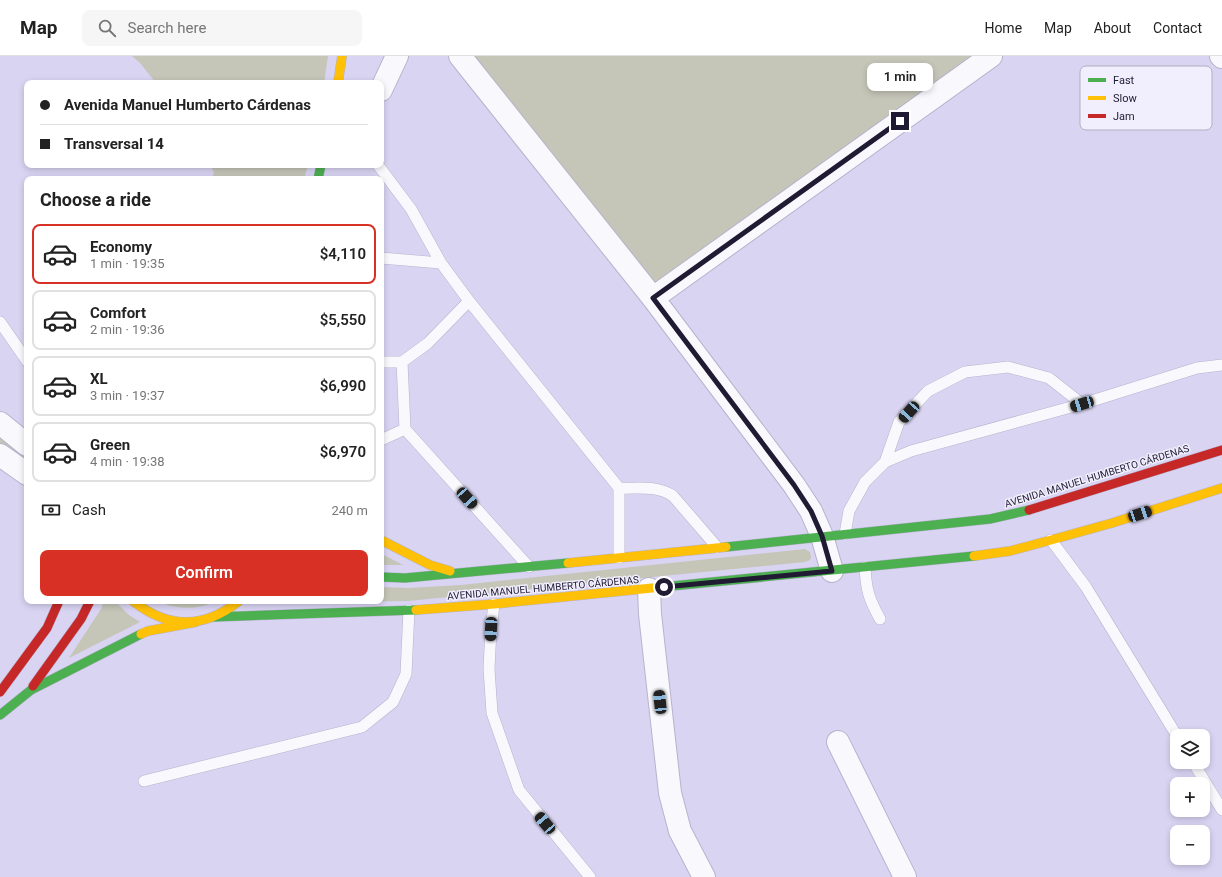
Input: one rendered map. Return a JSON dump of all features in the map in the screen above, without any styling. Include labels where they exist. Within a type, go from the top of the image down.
[{"type":"main road","points":[[338,80],[342,56]]},
{"type":"main road","name":"AVENIDA MANUEL HUMBERTO CÁRDENAS","points":[[384,577],[405,578],[530,568],[822,536],[990,520],[1033,509],[1222,450]]},
{"type":"main road","name":"AVENIDA MANUEL HUMBERTO CÁRDENAS","points":[[214,617],[409,610],[494,604],[865,568],[1010,551],[1112,523],[1222,488]]},
{"type":"main road","points":[[384,542],[430,565],[459,574]]},
{"type":"main road","points":[[0,692],[47,628],[58,604]]},
{"type":"main road","points":[[31,690],[81,619],[88,604]]},
{"type":"main road","points":[[137,604],[151,614],[164,619],[178,622],[196,622]]},
{"type":"main road","points":[[0,715],[31,690],[148,631],[214,617],[230,609],[236,604]]},
{"type":"street","points":[[384,84],[397,56]]},
{"type":"street","points":[[460,56],[653,298],[794,485],[811,511],[822,536],[832,571]]},
{"type":"street","points":[[653,298],[991,56]]},
{"type":"street","points":[[0,423],[24,443]]},
{"type":"street","points":[[0,455],[24,472]]},
{"type":"street","points":[[649,589],[650,614],[670,793],[680,832],[704,877]]},
{"type":"street","points":[[838,742],[904,877]]},
{"type":"lane","points":[[380,168],[411,209],[441,263],[469,301],[619,488],[619,558]]},
{"type":"lane","points":[[384,258],[441,263]]},
{"type":"lane","points":[[384,362],[402,362],[428,343],[469,301]]},
{"type":"lane","points":[[0,322],[24,357]]},
{"type":"lane","points":[[402,362],[405,429],[530,568]]},
{"type":"lane","points":[[845,534],[849,511],[865,482],[885,462],[911,451],[1082,404],[1197,368],[1222,365]]},
{"type":"lane","points":[[885,462],[899,422],[928,391],[965,372],[1008,367],[1049,378],[1082,404]]},
{"type":"lane","points":[[384,439],[405,429]]},
{"type":"lane","points":[[619,488],[660,489],[666,491],[673,496],[717,547]]},
{"type":"lane","points":[[1052,540],[1086,587],[1173,729]]},
{"type":"lane","points":[[865,568],[866,587],[870,601],[880,619]]},
{"type":"lane","points":[[494,604],[489,669],[492,713],[518,790],[590,877]]},
{"type":"lane","points":[[144,781],[362,727],[393,702],[406,674],[409,610]]},
{"type":"lane","points":[[1197,769],[1222,810]]},
{"type":"shaded area","points":[[132,56],[328,56],[324,80],[154,80],[140,63]]},
{"type":"shaded area","points":[[474,56],[976,56],[655,287]]},
{"type":"shaded area","points":[[212,168],[307,168],[305,176],[213,176],[214,172]]},
{"type":"shaded area","points":[[0,433],[24,453],[24,462],[0,446]]},
{"type":"shaded area","points":[[805,549],[810,552],[811,557],[810,560],[805,562],[408,601],[384,601],[384,587],[408,588],[461,585]]},
{"type":"shaded area","points":[[384,555],[403,565],[384,565]]},
{"type":"shaded area","points":[[103,604],[118,604],[129,615],[140,622],[69,658]]},
{"type":"shaded area","points":[[163,604],[209,604],[194,608]]},
{"type":"traffic: fast","points":[[319,176],[320,168]]},
{"type":"traffic: fast","points":[[726,547],[990,519],[1029,510]]},
{"type":"traffic: fast","points":[[662,587],[974,556]]},
{"type":"traffic: fast","points":[[384,577],[405,578],[568,563]]},
{"type":"traffic: fast","points":[[214,617],[416,610]]},
{"type":"traffic: fast","points":[[0,715],[31,690],[141,634]]},
{"type":"traffic: slow","points":[[338,80],[342,56]]},
{"type":"traffic: slow","points":[[974,556],[1010,551],[1051,540],[1112,523],[1222,488]]},
{"type":"traffic: slow","points":[[384,542],[430,565],[450,571]]},
{"type":"traffic: slow","points":[[568,563],[726,547]]},
{"type":"traffic: slow","points":[[416,610],[494,604],[662,587]]},
{"type":"traffic: slow","points":[[137,604],[159,617],[173,621],[186,622],[199,621],[213,617],[235,604]]},
{"type":"traffic: slow","points":[[141,634],[148,631],[196,622]]},
{"type":"traffic: jam","points":[[1029,510],[1222,450]]},
{"type":"traffic: jam","points":[[0,692],[47,628],[58,604]]},
{"type":"traffic: jam","points":[[33,686],[81,619],[88,604]]},
{"type":"route","points":[[664,587],[832,571],[822,536],[811,511],[794,485],[653,298],[900,121]]}]
